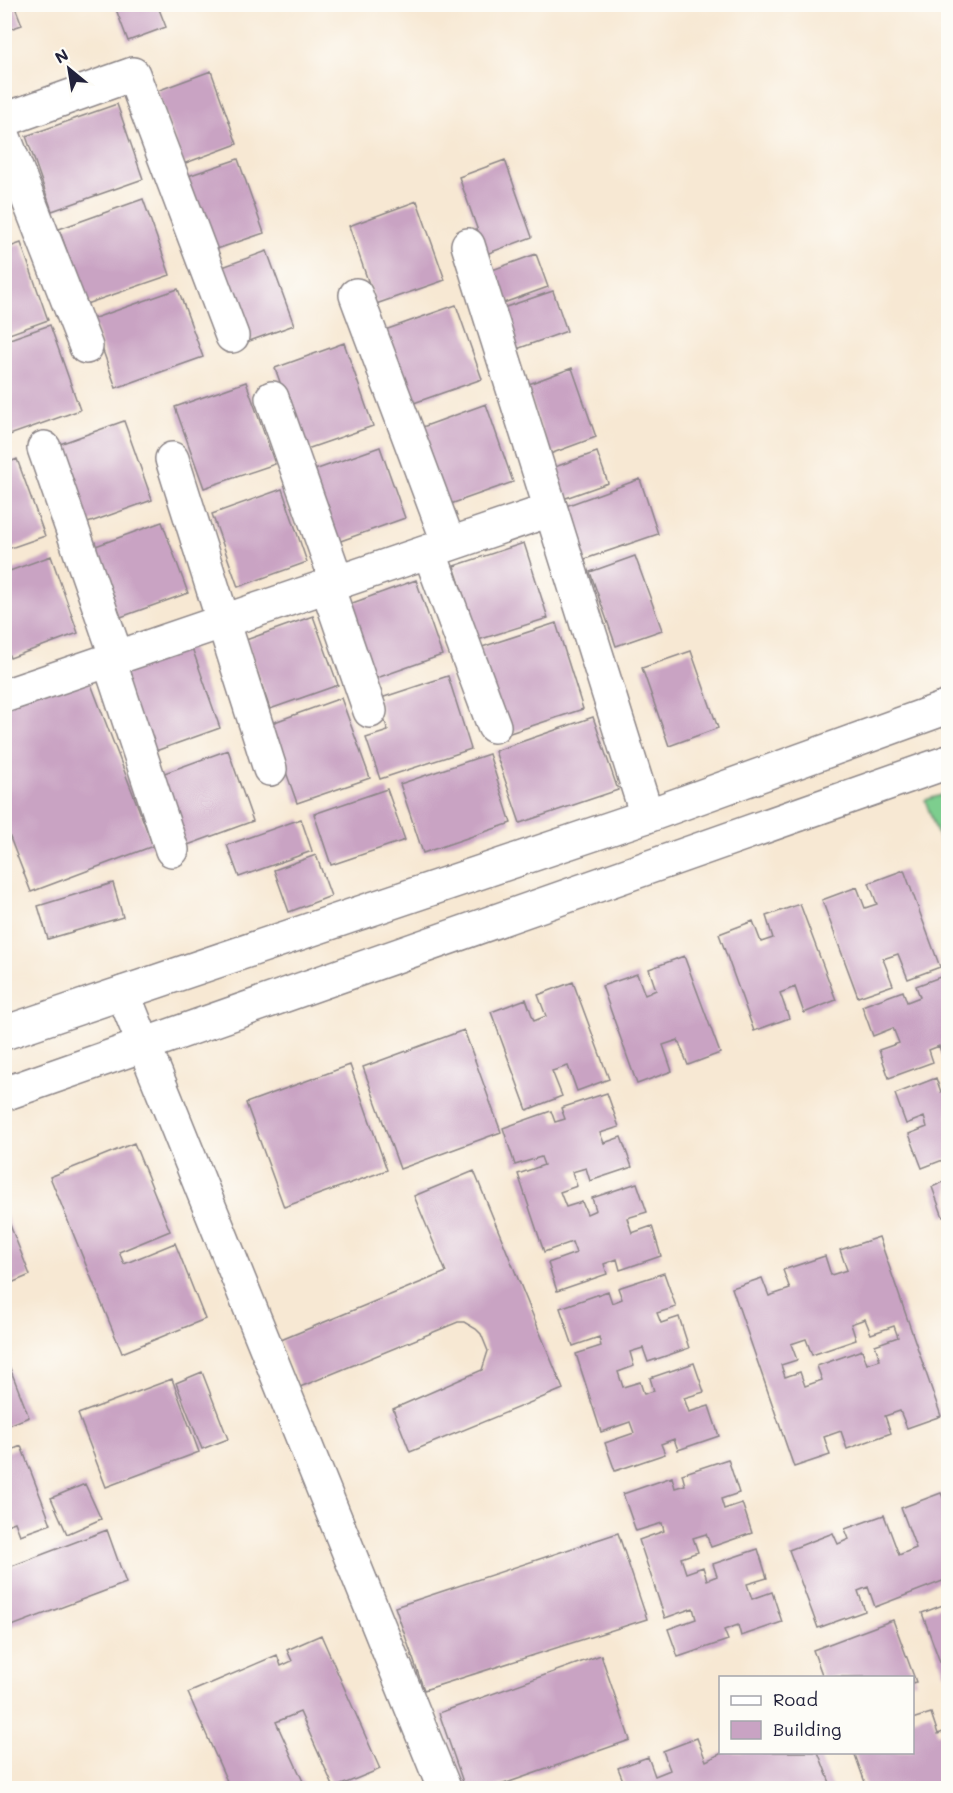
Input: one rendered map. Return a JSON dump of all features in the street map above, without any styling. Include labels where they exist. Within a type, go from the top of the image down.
[{"type":"street","points":[[4,120],[133,74],[232,336]]},
{"type":"street","points":[[4,137],[86,347]]},
{"type":"street","points":[[468,245],[647,816]]},
{"type":"street","points":[[356,295],[439,548],[494,726]]},
{"type":"street","points":[[272,398],[370,711]]},
{"type":"street","points":[[44,448],[172,850]]},
{"type":"street","points":[[172,459],[270,769]]},
{"type":"street","points":[[7,688],[113,659],[550,510]]},
{"type":"street","points":[[4,1033],[647,816],[948,707]]},
{"type":"street","points":[[4,1094],[948,762]]},
{"type":"street","points":[[123,993],[444,1788]]},
{"type":"green space","points":[[948,793],[948,864],[925,800]]},
{"type":"building","points":[[4,4],[14,4],[22,25],[4,31]]},
{"type":"building","points":[[114,4],[157,4],[166,27],[128,41]]},
{"type":"building","points":[[211,71],[237,144],[183,164],[157,91]]},
{"type":"building","points":[[117,104],[143,179],[52,211],[26,136]]},
{"type":"building","points":[[238,159],[264,233],[208,252],[182,178]]},
{"type":"building","points":[[505,160],[532,237],[486,254],[459,177]]},
{"type":"building","points":[[143,199],[170,275],[86,304],[59,229]]},
{"type":"building","points":[[417,201],[445,280],[376,304],[349,226]]},
{"type":"building","points":[[4,202],[12,223],[4,226]]},
{"type":"building","points":[[21,243],[48,320],[4,336],[4,249]]},
{"type":"building","points":[[267,251],[294,325],[244,343],[217,269]]},
{"type":"building","points":[[536,254],[548,287],[498,305],[487,272]]},
{"type":"building","points":[[178,289],[203,357],[116,388],[92,319]]},
{"type":"building","points":[[553,291],[567,331],[514,350],[500,309]]},
{"type":"building","points":[[456,305],[482,379],[411,404],[385,330]]},
{"type":"building","points":[[50,325],[80,410],[4,437],[4,341]]},
{"type":"building","points":[[344,343],[373,426],[304,450],[275,368]]},
{"type":"building","points":[[572,368],[596,437],[550,454],[526,385]]},
{"type":"building","points":[[246,382],[275,464],[204,488],[175,407]]},
{"type":"building","points":[[486,404],[513,482],[445,506],[417,429]]},
{"type":"building","points":[[124,421],[152,500],[85,524],[57,445]]},
{"type":"building","points":[[380,447],[405,518],[335,543],[309,472]]},
{"type":"building","points":[[597,452],[608,483],[563,499],[552,468]]},
{"type":"building","points":[[17,459],[45,536],[5,550],[5,464]]},
{"type":"building","points":[[640,479],[658,534],[582,560],[563,507]]},
{"type":"building","points":[[282,489],[307,562],[238,587],[212,514]]},
{"type":"building","points":[[162,522],[188,593],[118,618],[93,547]]},
{"type":"building","points":[[524,543],[548,618],[478,640],[454,566]]},
{"type":"building","points":[[51,556],[78,633],[10,658],[4,642],[4,573]]},
{"type":"building","points":[[635,556],[662,630],[616,646],[590,572]]},
{"type":"building","points":[[416,580],[442,655],[374,679],[347,605]]},
{"type":"building","points":[[313,616],[338,685],[270,709],[246,640]]},
{"type":"building","points":[[556,623],[583,709],[507,734],[479,648]]},
{"type":"building","points":[[190,642],[220,728],[150,753],[119,668]]},
{"type":"building","points":[[691,651],[718,728],[669,746],[642,668]]},
{"type":"building","points":[[86,671],[153,846],[31,892],[4,822],[4,702]]},
{"type":"building","points":[[448,676],[471,749],[380,779],[366,738],[388,731],[378,699]]},
{"type":"building","points":[[341,698],[370,778],[297,803],[269,724]]},
{"type":"building","points":[[593,717],[618,790],[520,823],[495,751]]},
{"type":"building","points":[[228,750],[253,821],[185,846],[159,775]]},
{"type":"building","points":[[489,754],[511,823],[423,853],[400,784]]},
{"type":"building","points":[[387,789],[405,840],[331,865],[314,814]]},
{"type":"building","points":[[301,819],[312,851],[239,877],[227,845]]},
{"type":"building","points":[[316,855],[331,896],[289,912],[274,870]]},
{"type":"building","points":[[904,870],[940,967],[908,979],[898,954],[883,959],[893,985],[858,997],[822,900],[857,887],[865,908],[877,904],[869,883]]},
{"type":"building","points":[[113,883],[123,917],[48,939],[38,906]]},
{"type":"building","points":[[800,904],[836,1000],[804,1013],[795,987],[780,993],[789,1018],[754,1031],[719,934],[753,921],[761,942],[773,938],[766,916]]},
{"type":"building","points":[[684,956],[720,1053],[688,1065],[678,1040],[663,1045],[672,1071],[637,1084],[602,986],[637,974],[645,995],[656,990],[649,969]]},
{"type":"building","points":[[948,974],[948,1056],[943,1058],[939,1046],[929,1050],[933,1062],[889,1078],[879,1050],[899,1043],[893,1028],[873,1036],[862,1006],[903,991],[907,1002],[920,997],[916,986]]},
{"type":"building","points":[[573,982],[609,1079],[577,1091],[568,1066],[552,1071],[562,1096],[527,1110],[491,1012],[526,999],[534,1021],[546,1016],[538,995]]},
{"type":"building","points":[[464,1030],[501,1132],[400,1169],[363,1067]]},
{"type":"building","points":[[350,1065],[387,1170],[284,1207],[246,1103]]},
{"type":"building","points":[[936,1078],[941,1092],[948,1089],[948,1158],[922,1168],[909,1134],[927,1127],[924,1117],[906,1124],[895,1094]]},
{"type":"building","points":[[607,1093],[619,1127],[600,1133],[604,1143],[621,1137],[632,1167],[590,1181],[586,1168],[572,1172],[577,1186],[560,1192],[566,1207],[582,1202],[587,1214],[596,1210],[592,1198],[637,1183],[647,1212],[627,1218],[632,1233],[652,1226],[661,1256],[620,1270],[617,1259],[604,1264],[607,1274],[557,1291],[548,1263],[576,1253],[572,1242],[544,1252],[518,1174],[544,1165],[541,1157],[515,1165],[503,1128],[551,1111],[555,1122],[565,1119],[561,1108]]},
{"type":"building","points":[[134,1143],[170,1231],[119,1252],[124,1264],[175,1243],[205,1319],[122,1353],[50,1177]]},
{"type":"building","points":[[474,1171],[563,1389],[410,1452],[393,1409],[482,1370],[488,1351],[481,1334],[476,1329],[464,1322],[458,1322],[300,1387],[281,1340],[446,1272],[414,1196]]},
{"type":"building","points":[[948,1180],[948,1215],[943,1217],[932,1187]]},
{"type":"building","points":[[4,1210],[30,1275],[4,1286]]},
{"type":"building","points":[[879,1237],[941,1416],[907,1428],[900,1411],[885,1416],[891,1433],[847,1449],[841,1431],[824,1437],[830,1455],[794,1467],[732,1288],[762,1278],[769,1296],[790,1289],[783,1270],[825,1256],[831,1275],[847,1270],[840,1250]],"holes":[[[865,1319],[871,1334],[894,1326],[898,1337],[875,1345],[880,1360],[867,1364],[862,1350],[817,1366],[822,1380],[805,1386],[800,1372],[785,1377],[781,1365],[797,1360],[791,1344],[806,1339],[812,1355],[856,1340],[851,1324]]]},
{"type":"building","points":[[664,1273],[676,1307],[657,1313],[661,1323],[679,1317],[689,1348],[648,1362],[643,1348],[630,1352],[634,1366],[618,1372],[623,1387],[640,1382],[644,1394],[654,1391],[650,1378],[694,1363],[704,1392],[684,1398],[689,1412],[709,1406],[719,1436],[678,1450],[674,1439],[661,1444],[665,1454],[615,1471],[605,1443],[634,1433],[630,1422],[601,1432],[576,1354],[601,1346],[599,1337],[573,1346],[560,1308],[608,1291],[612,1303],[622,1299],[618,1288]]},
{"type":"building","points":[[4,1353],[29,1417],[4,1427]]},
{"type":"building","points":[[202,1372],[228,1439],[202,1449],[176,1383]]},
{"type":"building","points":[[172,1379],[199,1452],[106,1487],[78,1414]]},
{"type":"building","points":[[21,1446],[51,1524],[20,1535],[15,1522],[4,1526],[4,1511],[8,1510],[4,1500],[4,1453]]},
{"type":"building","points":[[728,1459],[739,1493],[721,1499],[724,1509],[742,1503],[752,1533],[711,1547],[706,1534],[693,1538],[698,1552],[681,1558],[686,1573],[703,1567],[707,1580],[717,1576],[713,1564],[758,1549],[767,1578],[747,1584],[752,1599],[772,1592],[782,1622],[741,1636],[738,1625],[724,1630],[728,1640],[678,1657],[668,1629],[696,1619],[693,1608],[665,1618],[639,1540],[664,1531],[662,1523],[636,1531],[623,1494],[672,1477],[675,1488],[685,1485],[682,1474]]},
{"type":"building","points":[[85,1484],[101,1519],[67,1534],[51,1498]]},
{"type":"building","points":[[941,1493],[945,1502],[948,1500],[948,1579],[875,1607],[868,1587],[858,1591],[865,1611],[818,1628],[789,1550],[833,1533],[838,1544],[849,1539],[845,1529],[884,1515],[899,1555],[916,1548],[901,1508]]},
{"type":"building","points":[[107,1530],[126,1583],[4,1629],[4,1569]]},
{"type":"building","points":[[618,1533],[647,1619],[424,1690],[395,1607]]},
{"type":"building","points":[[948,1603],[948,1672],[944,1673],[922,1613]]},
{"type":"building","points":[[893,1620],[914,1676],[823,1676],[813,1650]]},
{"type":"building","points":[[321,1635],[380,1769],[334,1788],[300,1712],[276,1722],[306,1788],[230,1788],[188,1693],[277,1655],[281,1666],[292,1661],[287,1650]]},
{"type":"building","points":[[601,1655],[630,1740],[492,1788],[465,1788],[439,1713]]},
{"type":"building","points":[[931,1713],[938,1734],[948,1730],[948,1788],[867,1788],[855,1754],[914,1754],[914,1718]]},
{"type":"building","points":[[697,1738],[706,1761],[720,1754],[819,1754],[832,1788],[626,1788],[618,1768],[648,1757],[655,1776],[670,1770],[663,1751]]}]
